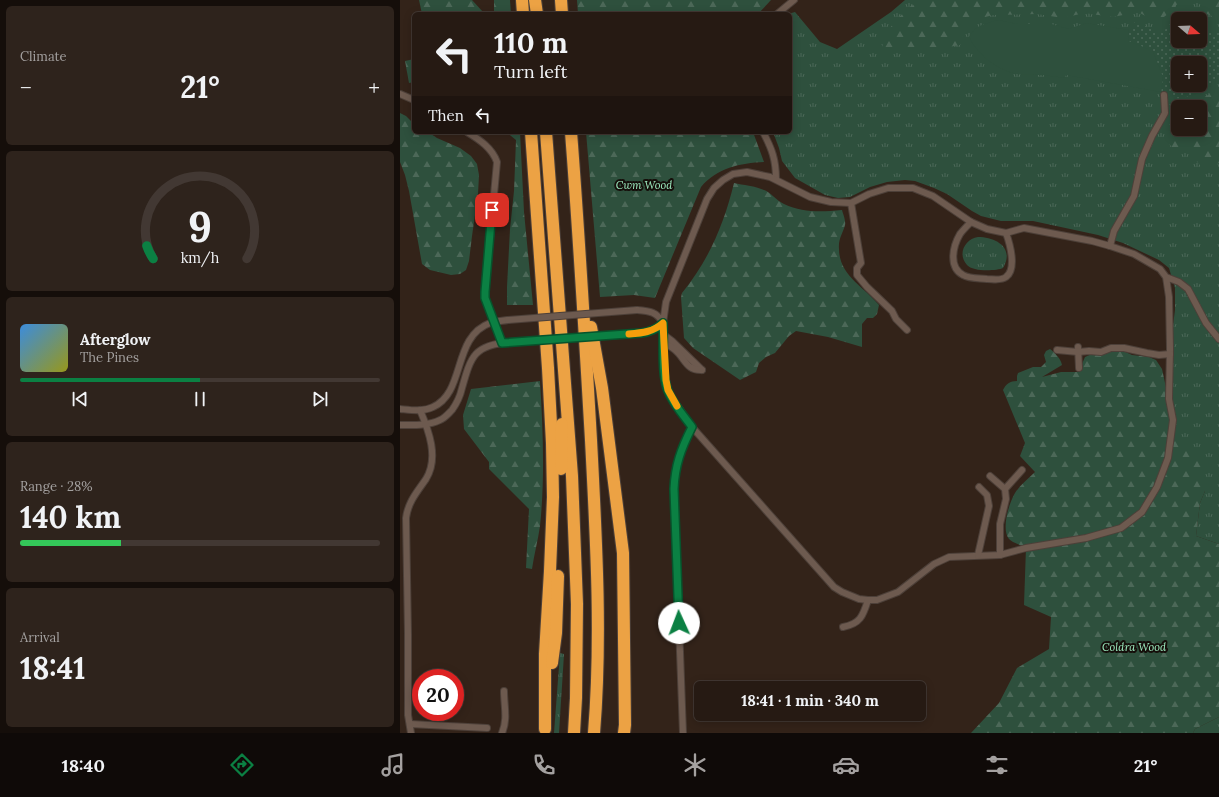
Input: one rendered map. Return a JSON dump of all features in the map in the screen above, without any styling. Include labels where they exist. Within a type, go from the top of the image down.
[{"type":"highway","points":[[522,0],[523,12]]},
{"type":"highway","points":[[535,0],[536,12]]},
{"type":"highway","points":[[561,0],[562,12]]},
{"type":"highway","points":[[531,134],[552,443],[553,497],[545,654],[544,731]]},
{"type":"highway","points":[[546,134],[572,476],[577,604],[574,733]]},
{"type":"highway","points":[[571,134],[582,271],[597,554],[597,695],[594,733]]},
{"type":"highway","points":[[582,271],[602,388],[623,553],[624,733]]},
{"type":"highway","points":[[544,731],[556,625],[560,540],[564,359]]},
{"type":"lane","points":[[779,12],[794,0]]},
{"type":"lane","points":[[400,94],[412,99]]},
{"type":"lane","points":[[1110,246],[1114,232],[1134,196],[1142,159],[1152,136],[1165,114],[1164,95]]},
{"type":"lane","points":[[471,134],[490,148],[497,162],[485,298],[502,343]]},
{"type":"lane","points":[[764,134],[774,154],[776,179]]},
{"type":"lane","points":[[740,172],[755,173],[776,179],[799,192],[831,202],[851,203],[869,194],[888,188],[913,188],[933,196],[971,222],[987,229],[1006,233],[1024,228],[1092,241],[1134,254],[1160,269],[1166,277],[1169,297],[1169,399],[1173,420],[1168,458],[1158,487],[1142,512],[1121,528],[1086,538],[1026,548],[1000,555],[949,556],[934,564],[898,592],[877,600],[868,600],[850,596],[834,587],[692,427],[668,390],[664,369],[663,323],[666,302],[704,205],[714,188],[723,180],[740,172]]},
{"type":"lane","points":[[851,203],[861,263],[857,268],[857,275],[867,288],[892,311],[896,319],[907,330]]},
{"type":"lane","points":[[971,222],[961,232],[956,241],[953,254],[954,266],[962,274],[971,278],[1000,280],[1006,278],[1010,271],[1011,248],[1006,233]]},
{"type":"lane","points":[[1166,277],[1179,282],[1188,290],[1206,323],[1219,339]]},
{"type":"lane","points":[[400,409],[420,410],[432,408],[443,400],[452,387],[464,351],[472,337],[483,327],[495,322],[637,310],[653,312],[663,323]]},
{"type":"lane","points":[[400,426],[426,424],[439,421],[447,415],[460,397],[470,363],[476,353],[486,346],[510,342],[641,333],[652,331],[663,323]]},
{"type":"lane","points":[[664,335],[702,370],[696,371],[690,367],[675,350],[664,343]]},
{"type":"lane","points":[[1057,350],[1101,352],[1111,348],[1124,348],[1159,355],[1170,354]]},
{"type":"lane","points":[[1078,350],[1079,368]]},
{"type":"lane","points":[[411,733],[408,715],[406,518],[411,500],[429,474],[432,467],[431,445],[426,424],[420,410]]},
{"type":"lane","points":[[684,733],[674,489],[678,458],[692,427]]},
{"type":"lane","points":[[1005,489],[1022,470]]},
{"type":"lane","points":[[990,476],[1005,489],[1006,499],[1000,524],[1000,555]]},
{"type":"lane","points":[[978,555],[989,506],[987,495],[979,487]]},
{"type":"lane","points":[[843,627],[850,626],[859,620],[864,613],[868,600]]},
{"type":"lane","points":[[502,733],[506,719],[504,691]]},
{"type":"lane","points":[[410,724],[487,728]]},
{"type":"green space","points":[[419,0],[472,0],[483,12],[422,12]]},
{"type":"green space","points":[[494,0],[510,0],[511,12],[494,12]]},
{"type":"green space","points":[[577,0],[771,0],[760,12],[578,12]]},
{"type":"green space","points":[[905,0],[1219,0],[1219,544],[1196,536],[1200,503],[1205,491],[1170,438],[1170,349],[1175,310],[1175,288],[1169,268],[1159,260],[1123,243],[1098,235],[1033,221],[1001,221],[981,216],[947,194],[915,181],[905,180],[887,182],[870,187],[850,197],[838,198],[825,195],[795,178],[782,161],[774,134],[792,134],[792,13],[795,12],[820,42],[837,49],[891,12]]},
{"type":"green space","points":[[923,0],[1177,0],[1177,4],[1172,11],[1157,22],[1138,12],[1113,17],[1084,13],[1063,18],[1037,14],[993,15],[974,20],[963,33],[960,45],[943,48],[891,52],[882,47],[886,33],[898,18],[911,6]]},
{"type":"green space","points":[[1197,0],[1219,0],[1219,19],[1206,12]]},
{"type":"green space","points":[[997,20],[1018,24],[1051,24],[1069,29],[1086,23],[1129,30],[1128,41],[1148,49],[1152,49],[1163,77],[1161,92],[1066,75],[1064,78],[1046,75],[1017,74],[1002,69],[983,56],[977,50],[969,37],[977,27]]},
{"type":"green space","points":[[1135,22],[1154,29],[1159,33],[1171,26],[1171,48],[1207,48],[1207,31],[1219,33],[1219,79],[1207,87],[1207,56],[1171,56],[1171,92],[1198,92],[1180,98],[1170,96],[1161,92],[1163,77],[1148,49],[1128,41],[1129,30]]},
{"type":"green space","points":[[412,59],[412,82],[409,83],[405,61]]},
{"type":"green space","points":[[1219,89],[1219,163],[1207,167],[1200,165],[1187,151],[1176,151],[1169,144],[1168,131],[1171,125],[1171,136],[1207,136],[1207,100],[1199,100]]},
{"type":"green space","points":[[400,113],[412,122],[412,134],[431,134],[460,148],[471,156],[477,164],[479,175],[478,194],[469,261],[466,270],[460,274],[451,275],[430,270],[422,264],[409,191],[400,162]]},
{"type":"green space","points":[[508,134],[520,134],[524,212],[533,305],[507,305],[516,140]]},
{"type":"green space","name":"Cwm Wood","points":[[586,134],[754,134],[764,162],[738,165],[722,171],[714,175],[701,187],[655,298],[634,295],[600,297]]},
{"type":"green space","points":[[734,183],[766,191],[781,203],[798,209],[820,211],[842,210],[845,223],[839,245],[840,258],[843,266],[853,280],[879,305],[877,314],[873,318],[867,318],[862,324],[862,347],[828,337],[796,331],[789,336],[775,353],[766,357],[759,363],[756,372],[740,380],[693,348],[684,338],[682,293],[708,255],[720,227]]},
{"type":"green space","points":[[978,237],[991,239],[1002,245],[1007,255],[1003,268],[995,270],[979,270],[967,265],[963,256],[964,248],[969,241]]},
{"type":"green space","name":"Coldra Wood","points":[[1050,349],[1059,358],[1062,365],[1042,377],[1061,372],[1077,372],[1083,368],[1082,364],[1085,357],[1092,354],[1119,349],[1132,355],[1149,357],[1156,360],[1162,369],[1173,420],[1170,438],[1202,454],[1205,491],[1200,503],[1196,536],[1219,544],[1219,717],[1195,729],[1193,733],[971,733],[999,703],[1017,668],[1049,649],[1051,617],[1024,605],[1026,548],[1013,542],[1007,535],[1006,523],[1008,509],[1013,497],[1019,487],[1035,472],[1020,456],[1025,443],[1003,390],[1008,383],[1017,381],[1018,373],[1033,367],[1041,367],[1046,362],[1044,355],[1046,351]]},
{"type":"green space","points":[[540,381],[543,435],[543,490],[540,526],[532,569],[526,568],[529,509],[489,469],[489,462],[464,429],[463,415],[471,389]]},
{"type":"green space","points":[[560,653],[564,654],[559,733],[554,733]]},
{"type":"green space","points":[[1219,717],[1219,733],[1193,733],[1195,729]]},
{"type":"slow traffic","points":[[629,334],[652,331],[663,323],[664,369],[668,390],[677,406]]},
{"type":"route","points":[[492,210],[485,298],[502,343],[641,333],[652,331],[663,323],[664,369],[668,390],[692,427],[678,458],[675,473],[674,489],[679,623]]}]
